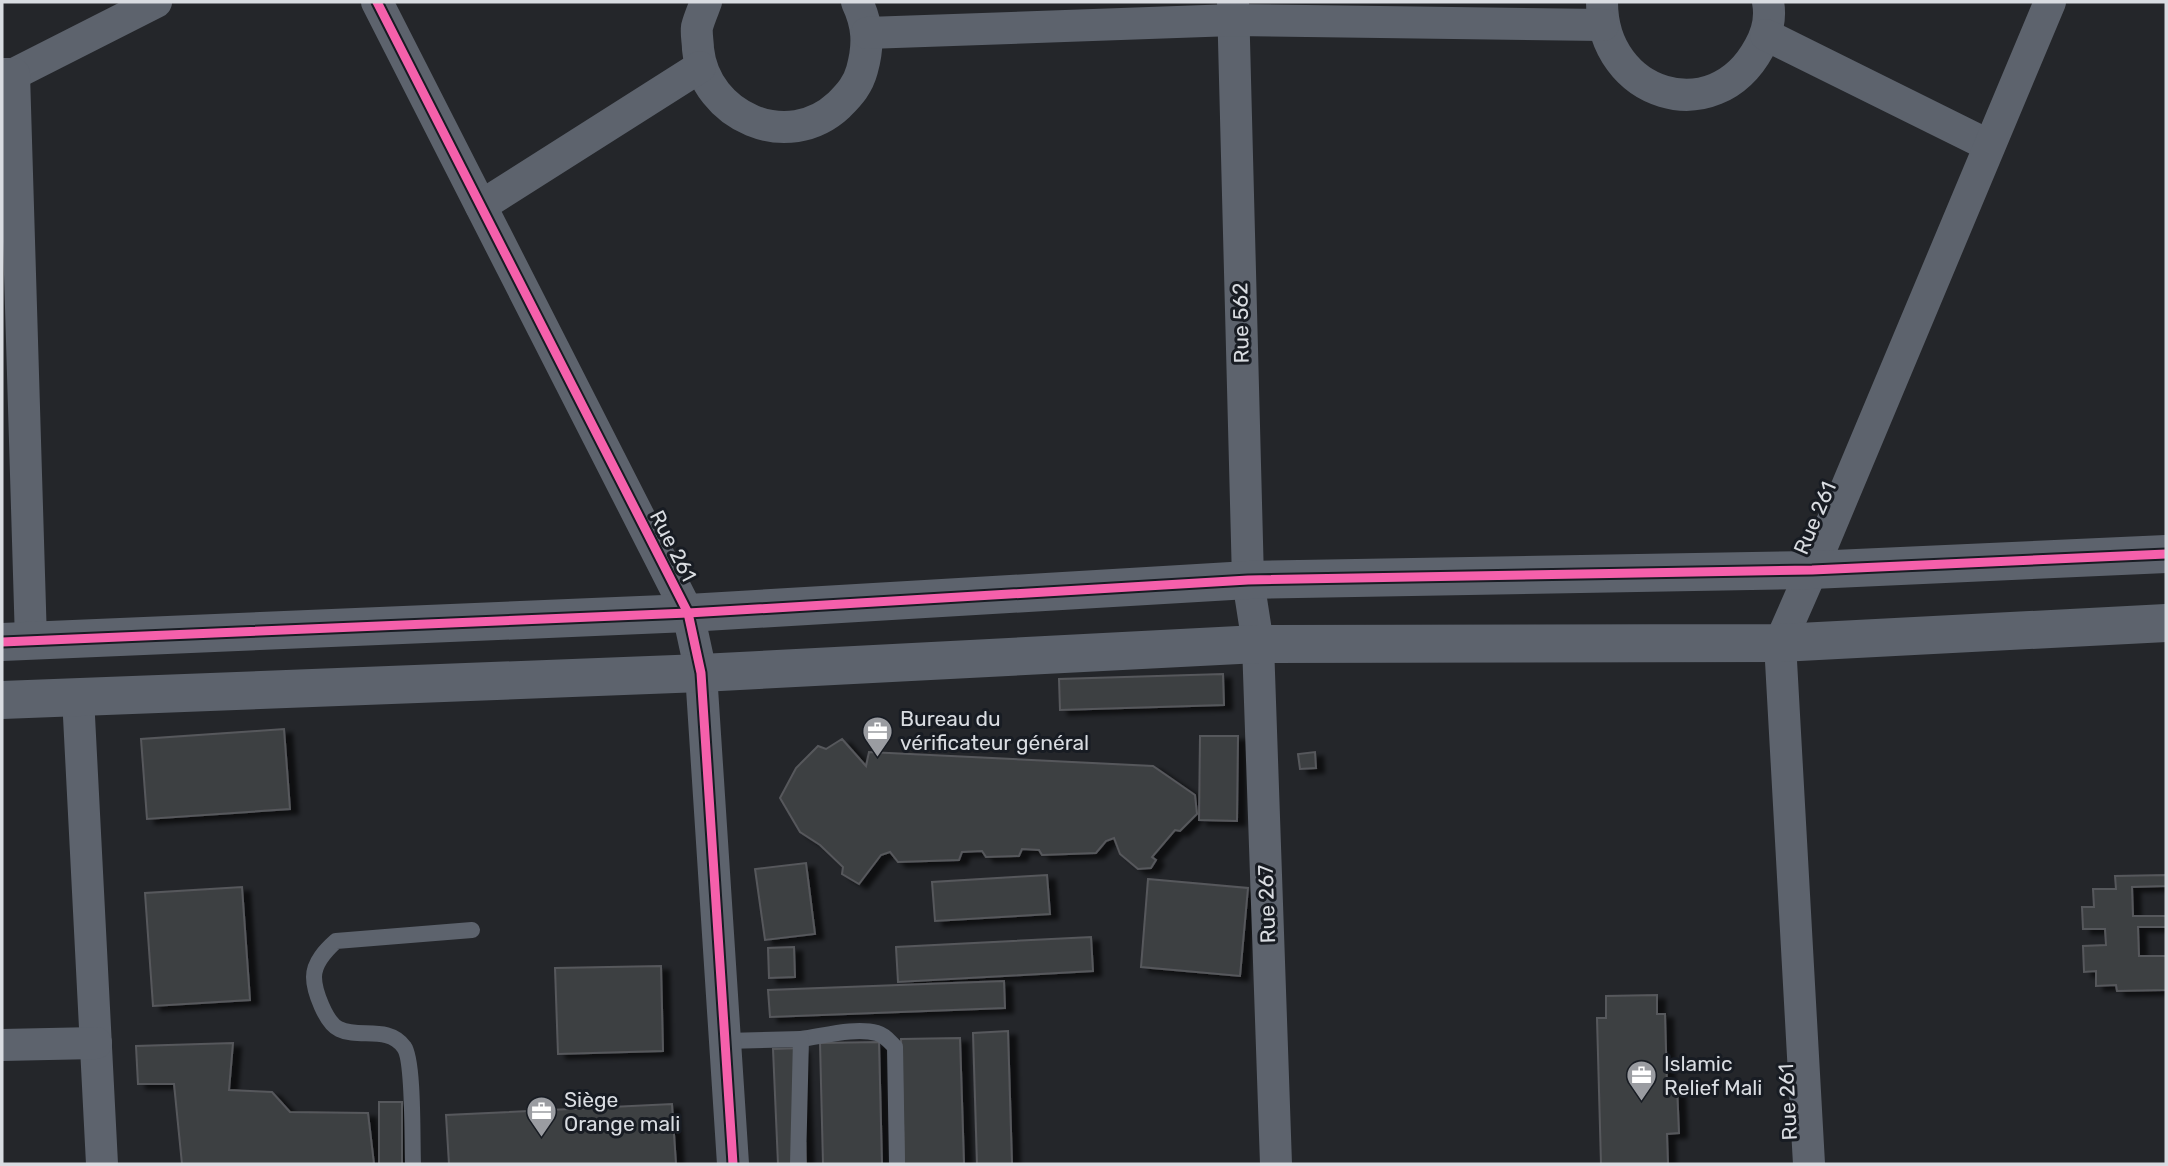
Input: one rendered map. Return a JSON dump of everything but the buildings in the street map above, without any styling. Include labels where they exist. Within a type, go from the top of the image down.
[{"type":"street","points":[[156,2],[8,74],[16,641],[688,612],[1248,580],[1812,570],[2166,554]]},
{"type":"street","name":"Rue 261","points":[[377,2],[688,612],[701,673],[733,1164]]},
{"type":"street","points":[[706,2],[697,29],[700,67],[713,93],[744,118],[773,127],[803,125],[830,113],[852,93],[867,51],[867,33],[857,2]]},
{"type":"street","points":[[867,33],[1233,11],[1602,13],[1615,56],[1630,74],[1655,89],[1671,94],[1701,93],[1731,82],[1751,64],[1766,35],[1768,2]]},
{"type":"street","name":"Rue 261","points":[[1809,1164],[1780,643],[2050,2]]},
{"type":"street","name":"Rue 562","points":[[1233,11],[1248,580],[1258,644]]},
{"type":"street","points":[[1766,35],[1988,145]]},
{"type":"street","points":[[481,206],[700,67]]},
{"type":"street","points":[[2,700],[701,673],[1258,644],[1780,643],[2166,623]]},
{"type":"street","name":"Rue 267","points":[[1258,644],[1276,1164]]},
{"type":"street","points":[[78,697],[102,1164]]},
{"type":"street","points":[[2,1045],[96,1043]]},
{"type":"lane","points":[[413,1164],[410,1068],[406,1048],[392,1036],[339,1029],[325,1016],[314,976],[322,954],[336,941],[472,930]]},
{"type":"lane","points":[[725,1041],[802,1039],[852,1032],[876,1033],[887,1038],[895,1047],[897,1164]]},
{"type":"lane","points":[[798,1164],[802,1039]]},
{"type":"cycle path","points":[[377,2],[688,613],[701,673],[733,1164]]},
{"type":"cycle path","points":[[2,642],[688,613],[1248,580],[1812,570],[2166,554]]},
{"type":"place","name":"Bureau du vérificateur général","points":[[877,758]]},
{"type":"place","name":"Islamic Relief Mali","points":[[1641,1103]]},
{"type":"place","name":"Siège Orange mali","points":[[541,1139]]}]
